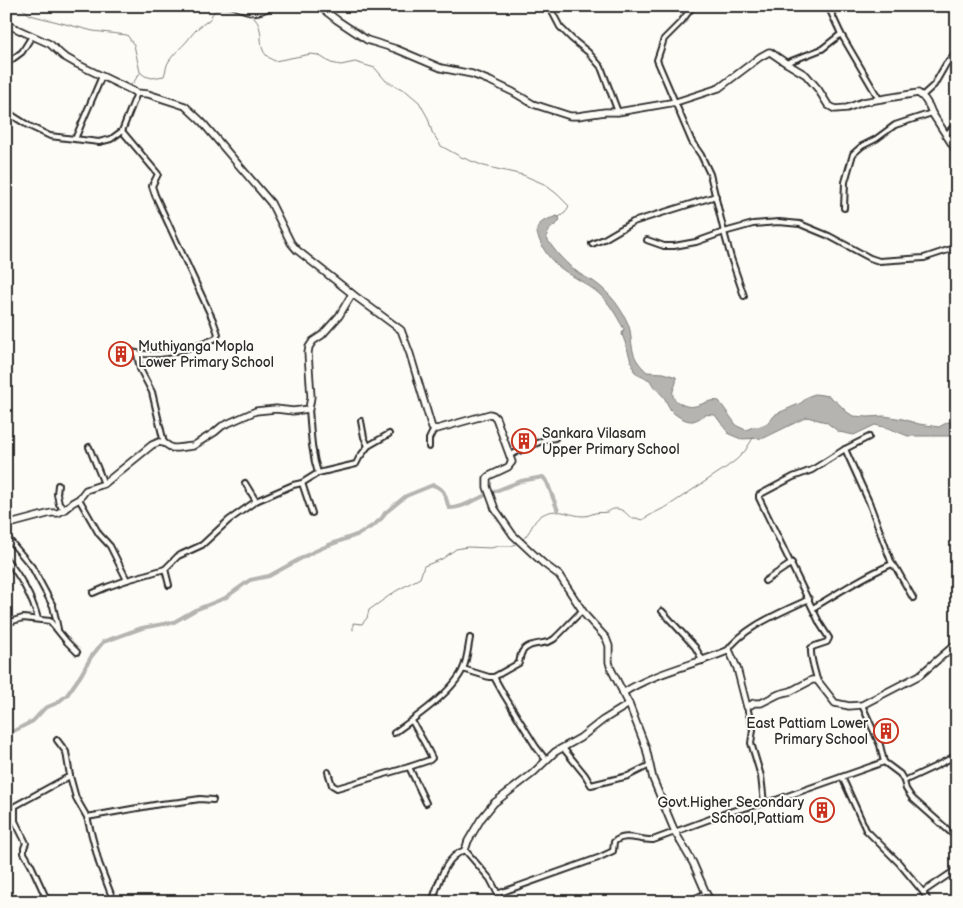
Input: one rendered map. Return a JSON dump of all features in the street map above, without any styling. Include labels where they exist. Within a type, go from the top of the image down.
[{"type":"main road","points":[[236,6],[253,12],[258,12],[271,6]]},
{"type":"main road","points":[[319,6],[367,40],[396,49],[441,68],[472,74],[490,81],[533,104],[570,116],[618,112],[676,102],[719,88],[760,57],[770,52],[806,75],[828,105],[835,109],[847,108],[879,99],[918,93],[923,95],[957,152]]},
{"type":"main road","points":[[6,24],[50,44],[63,56],[77,64],[137,93],[148,94],[185,106],[202,122],[271,203],[297,250],[401,330],[431,425],[434,429],[490,414],[496,418],[512,462],[511,465],[490,476],[486,481],[495,509],[519,542],[559,575],[582,611],[606,638],[609,646],[611,669],[629,704],[646,748],[653,779],[676,832],[712,902]]},
{"type":"main road","points":[[6,524],[58,513],[80,499],[86,490],[104,484],[152,445],[159,442],[172,448],[193,446],[222,426],[256,410],[309,409],[312,397],[309,347],[339,316],[352,294]]},
{"type":"main road","points":[[623,693],[655,676],[703,661],[727,651],[730,652],[737,668],[746,707],[791,691],[812,680],[817,680],[835,702],[849,706],[862,705],[920,675],[957,643]]},
{"type":"main road","points":[[465,850],[481,819],[494,803],[532,774],[555,752],[580,738],[602,720],[629,704]]},
{"type":"street","points":[[549,6],[560,27],[588,52],[601,67],[618,112]]},
{"type":"street","points":[[693,6],[681,22],[664,39],[657,60],[692,142],[710,174],[731,258],[744,296]]},
{"type":"street","points":[[828,6],[841,34],[879,99]]},
{"type":"street","points":[[786,63],[822,49],[841,34]]},
{"type":"street","points":[[6,64],[22,52],[32,36]]},
{"type":"street","points":[[923,95],[934,85],[946,64],[957,51]]},
{"type":"street","points":[[75,139],[102,76]]},
{"type":"street","points":[[6,109],[10,114],[29,126],[50,136],[99,142],[111,139],[122,131],[137,93]]},
{"type":"street","points":[[844,208],[845,182],[853,154],[895,125],[932,113]]},
{"type":"street","points":[[946,135],[957,123]]},
{"type":"street","points":[[122,131],[158,174],[152,186],[154,195],[218,334],[212,340],[169,354],[137,354],[128,351]]},
{"type":"street","points":[[592,244],[633,222],[716,196]]},
{"type":"street","points":[[647,240],[664,246],[674,246],[696,242],[753,224],[779,222],[800,224],[829,236],[878,261],[924,258],[957,247]]},
{"type":"street","points":[[137,354],[140,369],[152,392],[164,444]]},
{"type":"street","points":[[309,409],[313,460],[318,473]]},
{"type":"street","points":[[361,421],[368,446]]},
{"type":"street","points":[[429,447],[429,439],[434,429]]},
{"type":"street","points":[[93,593],[126,580],[165,569],[178,556],[202,545],[229,520],[256,502],[293,485],[302,483],[318,473],[356,464],[368,446],[389,434]]},
{"type":"street","points":[[817,680],[811,648],[827,642],[829,638],[820,624],[759,495],[812,470],[845,449],[869,437]]},
{"type":"street","points":[[510,455],[544,440],[555,438]]},
{"type":"street","points":[[89,447],[104,484]]},
{"type":"street","points":[[845,449],[869,502],[892,564],[914,598]]},
{"type":"street","points":[[244,482],[256,502]]},
{"type":"street","points":[[302,483],[312,513]]},
{"type":"street","points":[[58,485],[59,504],[65,509]]},
{"type":"street","points":[[80,499],[98,534],[110,546],[126,580]]},
{"type":"street","points":[[6,536],[32,567],[52,606],[58,630]]},
{"type":"street","points":[[6,559],[23,584],[38,619]]},
{"type":"street","points":[[765,581],[792,563]]},
{"type":"street","points":[[814,608],[847,587],[892,564]]},
{"type":"street","points":[[165,569],[169,585]]},
{"type":"street","points":[[727,651],[737,640],[766,619],[809,599]]},
{"type":"street","points":[[463,669],[494,677],[519,664],[522,652],[531,646],[546,643],[555,638],[582,611]]},
{"type":"street","points":[[662,611],[696,647],[703,661]]},
{"type":"street","points":[[6,623],[23,618],[50,621],[77,652]]},
{"type":"street","points":[[394,733],[412,721],[452,687],[463,669],[470,638]]},
{"type":"street","points":[[494,677],[536,747],[546,760]]},
{"type":"street","points":[[862,705],[880,745],[884,762],[900,774],[912,798],[957,838]]},
{"type":"street","points":[[746,707],[753,730],[752,743],[761,776],[764,803]]},
{"type":"street","points":[[328,772],[332,785],[336,788],[409,767],[432,758],[412,721]]},
{"type":"street","points":[[57,740],[66,752],[76,798],[87,817],[99,863],[114,902]]},
{"type":"street","points":[[563,748],[591,785],[628,776],[650,765]]},
{"type":"street","points":[[904,780],[957,755]]},
{"type":"street","points":[[497,894],[598,858],[613,850],[614,842],[618,839],[630,837],[645,841],[653,840],[729,812],[776,800],[884,762]]},
{"type":"street","points":[[409,767],[426,803]]},
{"type":"street","points":[[48,902],[24,853],[26,842],[16,821],[14,806],[70,776]]},
{"type":"street","points":[[842,777],[866,830],[899,862],[929,902]]},
{"type":"street","points":[[87,817],[160,804],[200,799],[213,800]]},
{"type":"street","points":[[432,902],[447,862],[459,852],[465,850],[490,878],[502,902]]},
{"type":"street","points":[[923,892],[957,869]]},
{"type":"street","points":[[687,902],[706,893]]},
{"type":"shaded area","points":[[557,216],[560,221],[550,229],[546,237],[549,242],[570,266],[600,286],[614,300],[628,323],[635,358],[647,372],[664,373],[676,377],[673,396],[681,404],[696,406],[709,401],[719,401],[737,426],[746,430],[768,423],[776,414],[801,403],[809,396],[815,394],[829,396],[853,416],[884,416],[939,427],[948,422],[957,421],[957,436],[908,436],[875,425],[854,435],[839,432],[826,422],[807,417],[764,438],[741,439],[729,434],[715,415],[705,415],[693,421],[680,418],[670,409],[665,398],[650,380],[634,371],[622,334],[624,329],[606,301],[597,292],[557,265],[544,249],[537,228],[543,221]]},
{"type":"shaded area","name":"Muthiyanga Mopla Lower Primary School","points":[[132,345],[136,362],[118,365],[116,347]]},
{"type":"waterway","points":[[20,6],[30,15],[93,31],[127,35],[134,45],[140,72],[152,78],[164,76],[167,64],[171,58],[197,29],[209,20],[215,11],[227,9],[243,12],[255,19],[260,30],[264,53],[275,61],[311,54],[318,55],[331,63],[341,65],[355,62],[375,68],[386,81],[406,91],[419,102],[428,118],[432,132],[441,146],[461,157],[484,166],[523,175],[544,184],[569,206],[565,213],[559,217]]},
{"type":"waterway","points":[[14,31],[27,39]]},
{"type":"waterway","points":[[31,41],[40,42]]},
{"type":"waterway","points":[[128,87],[140,73]]},
{"type":"waterway","points":[[522,540],[539,518],[547,512],[558,511],[587,516],[619,509],[631,518],[642,520],[668,506],[724,469],[745,451],[753,438]]},
{"type":"waterway","points":[[493,492],[521,481],[543,477],[547,482],[558,511]]},
{"type":"waterway","points":[[6,735],[33,721],[45,708],[57,703],[67,695],[103,642],[142,628],[174,622],[195,610],[225,598],[250,580],[269,576],[311,553],[359,534],[374,525],[385,513],[406,496],[433,485],[443,491],[449,508],[464,505],[488,494]]},
{"type":"waterway","points":[[353,630],[353,623],[362,624],[367,618],[369,610],[396,591],[420,578],[424,566],[442,559],[456,549],[512,546],[517,543]]},
{"type":"place","name":"Muthiyanga Mopla Lower Primary School","points":[[121,354]]},
{"type":"place","name":"Sankara Vilasam Upper Primary School","points":[[524,441]]},
{"type":"place","name":"East Pattiam Lower Primary School","points":[[886,731]]},
{"type":"place","name":"Govt.Higher Secondary School,Pattiam","points":[[822,810]]}]
